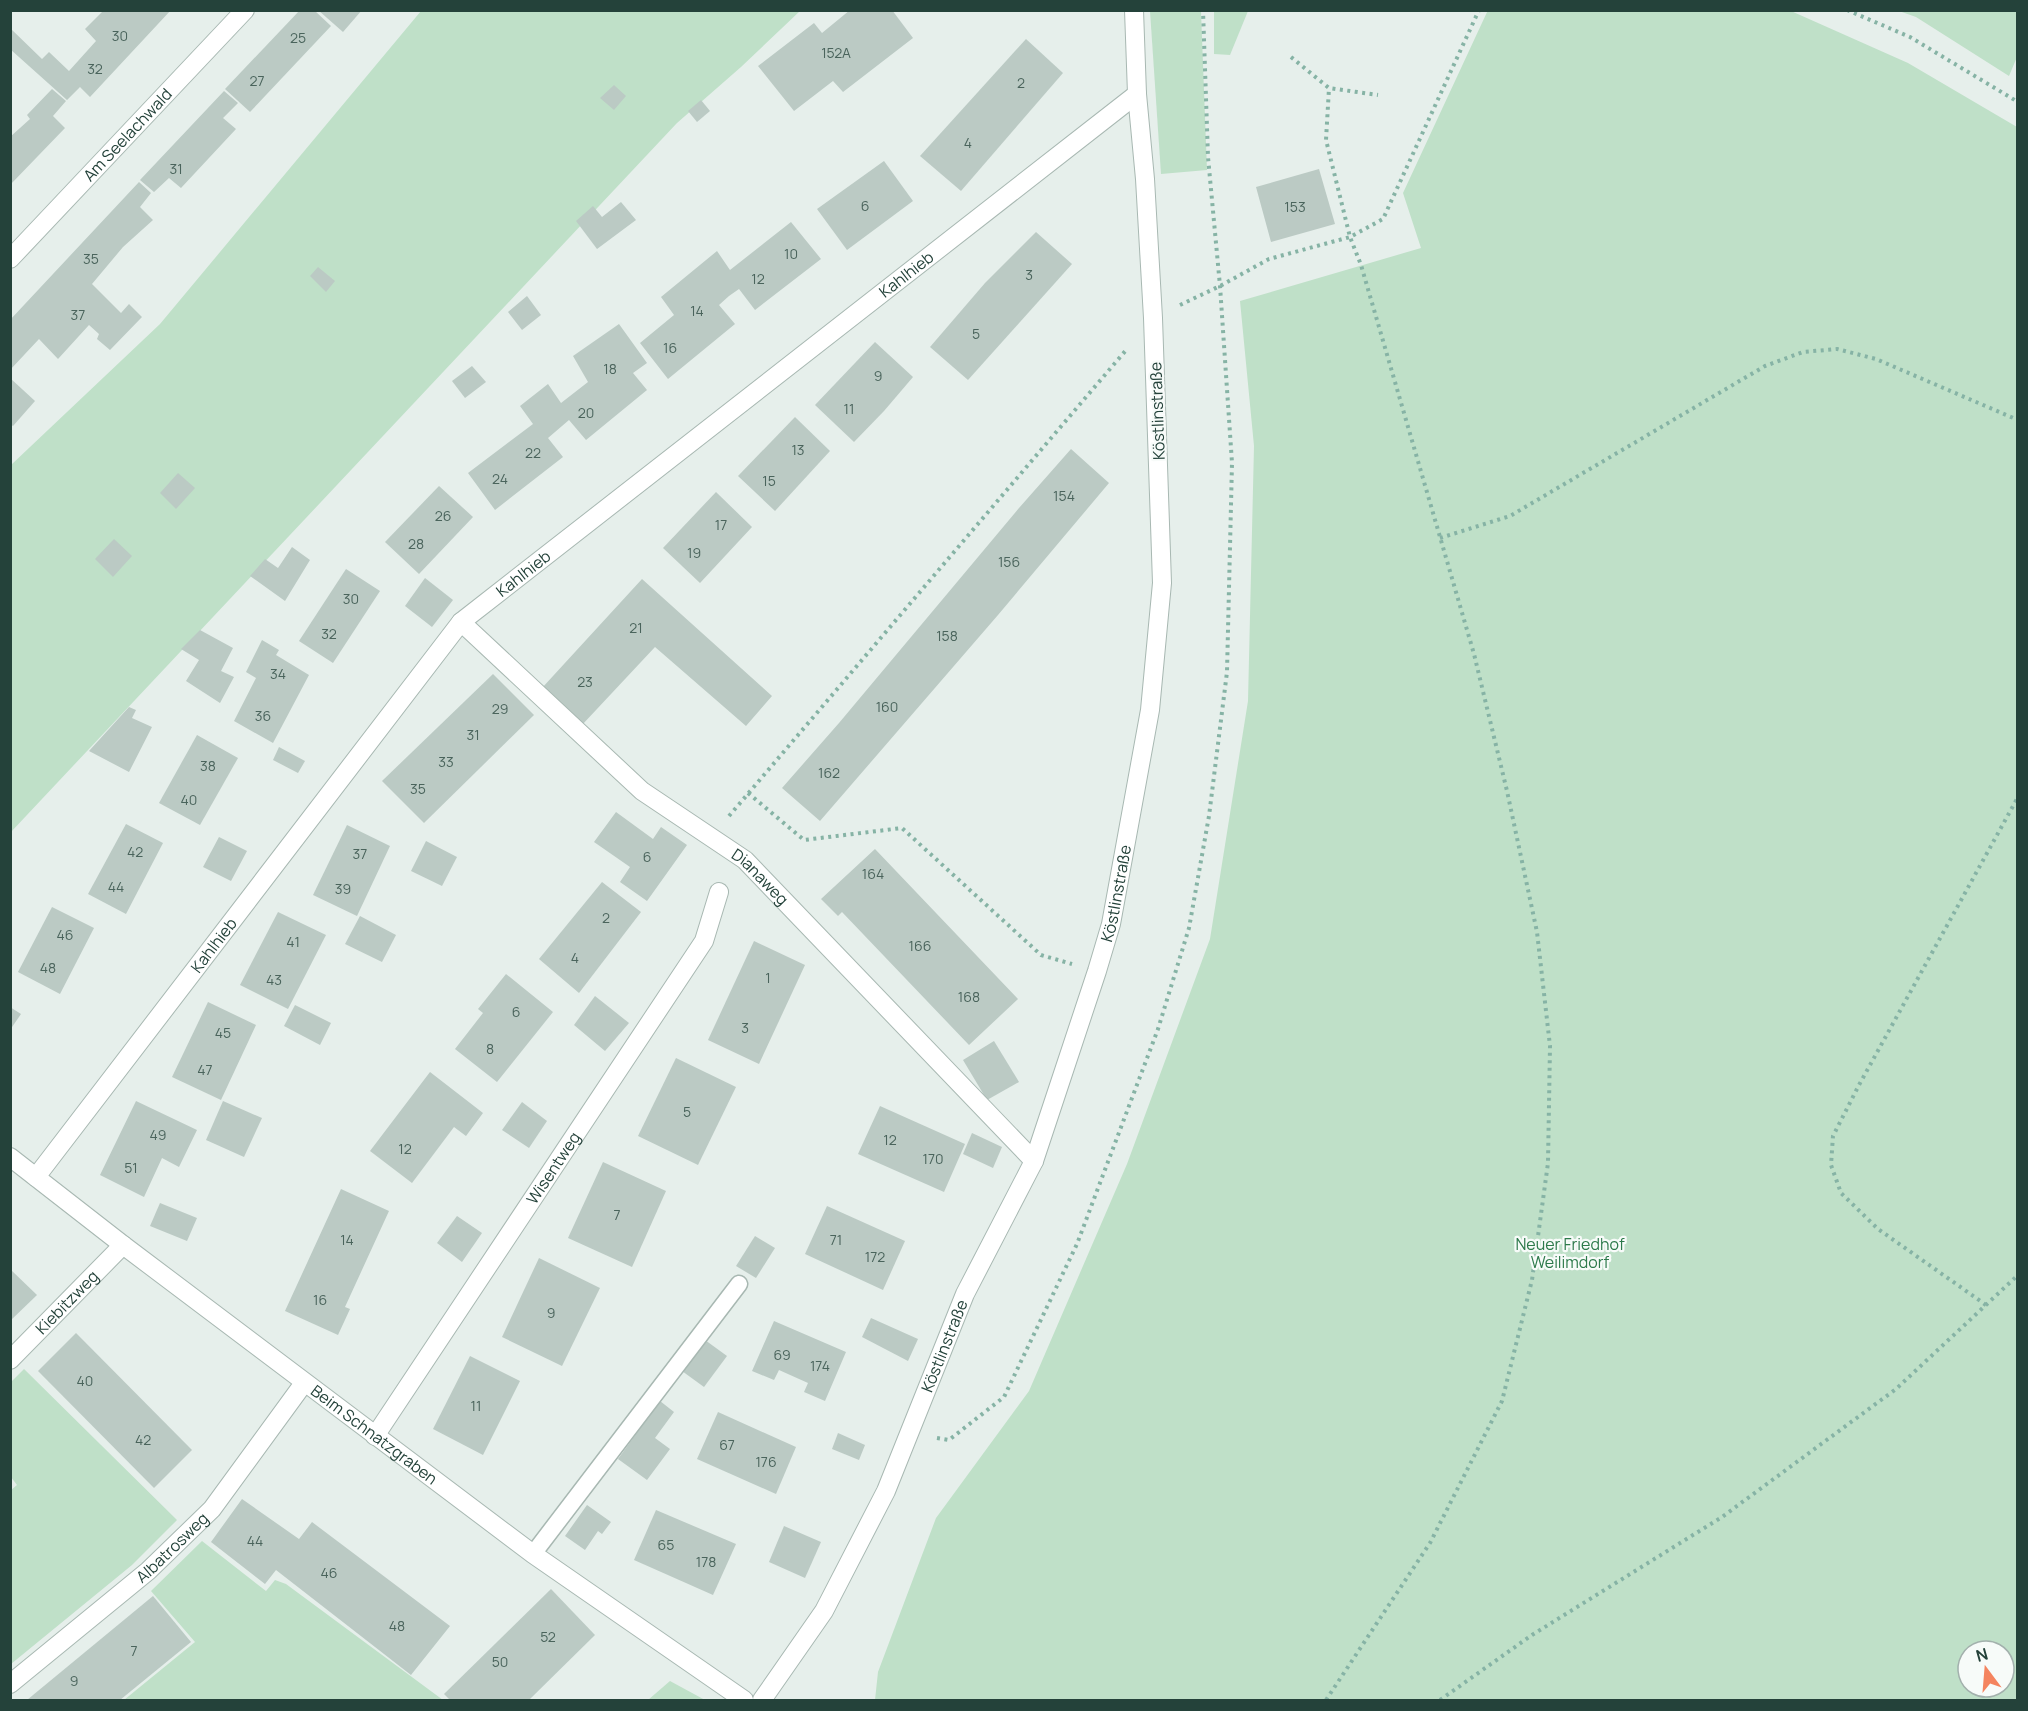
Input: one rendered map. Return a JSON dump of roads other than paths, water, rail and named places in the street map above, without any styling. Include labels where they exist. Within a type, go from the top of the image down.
[{"type":"street","name":"Am Seelachwald","points":[[10,259],[245,10]]},
{"type":"street","name":"Köstlinstraße","points":[[762,1701],[824,1611],[886,1491],[965,1294],[1034,1161],[1111,924],[1150,710],[1162,583],[1153,318],[1145,179],[1137,94],[1134,10]]},
{"type":"street","name":"Kahlhieb","points":[[36,1177],[461,622],[1137,94]]},
{"type":"street","name":"Dianaweg","points":[[461,622],[642,791],[745,860],[1034,1161]]},
{"type":"street","name":"Wisentweg","points":[[375,1436],[704,941],[719,892]]},
{"type":"street","name":"Beim Schnatzgraben","points":[[10,1157],[304,1383],[533,1554],[744,1701]]},
{"type":"street","name":"Kiebitzweg","points":[[10,1360],[123,1245]]},
{"type":"street","name":"Albatrosweg","points":[[10,1684],[148,1571],[212,1509],[304,1383]]},
{"type":"lane","points":[[533,1554],[739,1284]]},
{"type":"park label","name":"Neuer Friedhof Weilimdorf","points":[[1570,1253]]}]
